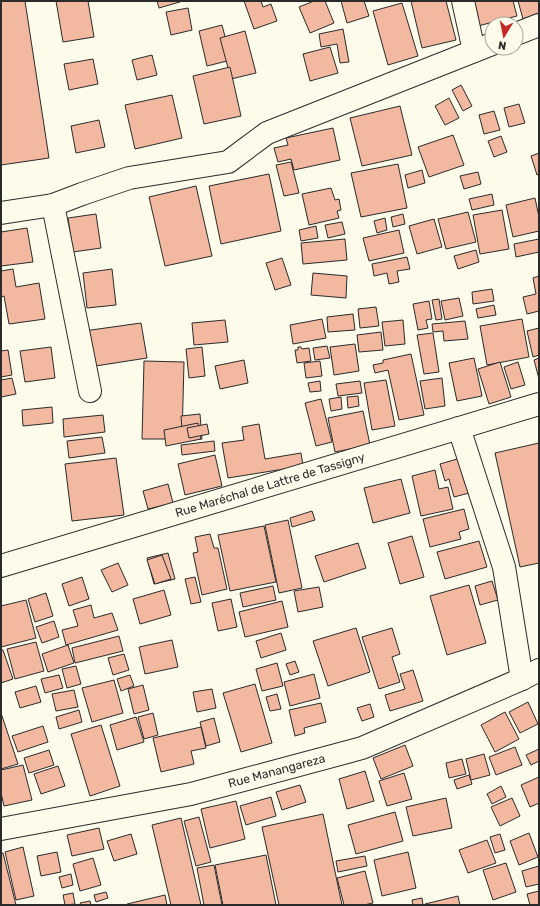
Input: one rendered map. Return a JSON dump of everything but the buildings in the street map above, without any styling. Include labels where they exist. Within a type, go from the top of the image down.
[{"type":"street","points":[[1,213],[53,205],[130,178],[228,162],[267,133],[483,48],[463,1]]},
{"type":"street","points":[[524,31],[539,25]]},
{"type":"street","points":[[53,205],[90,391]]},
{"type":"street","name":"Rue Maréchal de Lattre de Tassigny","points":[[1,566],[539,404]]},
{"type":"street","points":[[459,428],[504,568],[530,674]]},
{"type":"street","name":"Rue Manangareza","points":[[1,829],[191,794],[362,748],[530,674]]}]
